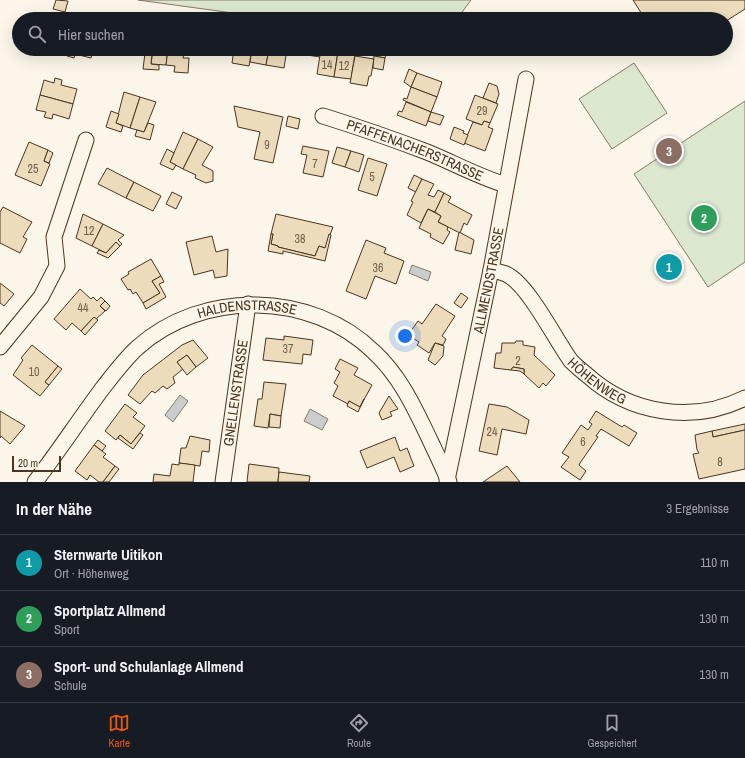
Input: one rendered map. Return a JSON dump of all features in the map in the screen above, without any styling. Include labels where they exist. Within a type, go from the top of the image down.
[{"type":"street","name":"ALLMENDSTRASSE","points":[[448,480],[491,270],[506,185],[525,92],[526,79]]},
{"type":"street","name":"PFAFFENACHERSTRASSE","points":[[323,116],[374,132],[428,152],[492,181],[506,185]]},
{"type":"street","points":[[0,347],[41,297],[57,266],[54,237],[86,140]]},
{"type":"street","name":"HÖHENWEG","points":[[491,270],[506,274],[521,286],[572,362],[602,389],[644,408],[676,413],[698,412],[721,408],[745,398]]},
{"type":"street","name":"HALDENSTRASSE","points":[[34,482],[89,406],[137,348],[159,332],[197,313],[248,304],[286,308],[323,318],[349,333],[374,351],[393,373],[410,397],[448,480]]},
{"type":"street","name":"GNELLENSTRASSE","points":[[223,482],[248,304]]},
{"type":"green space","points":[[138,0],[471,0],[462,12],[226,12]]},
{"type":"green space","points":[[634,63],[667,113],[612,149],[579,99]]},
{"type":"green space","points":[[745,101],[745,262],[708,287],[634,174]]},
{"type":"shaded area","points":[[412,265],[431,272],[428,281],[409,273]]},
{"type":"shaded area","points":[[180,395],[188,401],[173,422],[165,415]]},
{"type":"shaded area","points":[[310,409],[328,419],[322,430],[304,421]]},
{"type":"building","points":[[56,0],[68,1],[65,12],[53,9]]},
{"type":"building","points":[[633,0],[745,0],[745,9],[733,17],[733,12],[641,12]]},
{"type":"building","points":[[145,56],[152,56],[151,64],[159,65],[159,70],[143,69]]},
{"type":"building","points":[[152,56],[167,56],[166,65],[151,64]]},
{"type":"building","points":[[167,56],[183,56],[183,58],[189,58],[188,73],[174,72],[175,66],[166,65]]},
{"type":"building","points":[[233,56],[251,56],[249,66],[232,63]]},
{"type":"building","points":[[251,56],[268,56],[266,65],[250,62]]},
{"type":"building","points":[[268,56],[286,56],[284,68],[266,65]]},
{"type":"building","points":[[320,56],[337,56],[334,77],[317,74]]},
{"type":"building","points":[[337,56],[355,56],[351,79],[334,77]]},
{"type":"building","points":[[355,56],[374,59],[371,76],[369,76],[367,86],[350,83]]},
{"type":"building","points":[[374,56],[386,56],[385,58]]},
{"type":"building","points":[[374,56],[385,58],[383,70],[373,68]]},
{"type":"building","points":[[409,69],[417,73],[411,87],[404,82]]},
{"type":"building","points":[[417,73],[442,82],[437,97],[411,87]]},
{"type":"building","points":[[55,78],[62,80],[61,85],[77,89],[73,104],[40,95],[44,80],[54,83]]},
{"type":"building","points":[[489,83],[497,86],[499,94],[496,103],[483,98]]},
{"type":"building","points":[[411,87],[437,97],[431,112],[403,100],[404,98],[407,99]]},
{"type":"building","points":[[124,92],[140,97],[130,128],[116,123]]},
{"type":"building","points":[[40,95],[73,104],[69,119],[53,114],[52,119],[44,117],[46,112],[36,110]]},
{"type":"building","points":[[475,95],[498,104],[490,123],[484,121],[482,125],[466,119]]},
{"type":"building","points":[[140,97],[156,102],[144,132],[130,128]]},
{"type":"building","points":[[406,102],[431,112],[426,126],[397,115],[399,111],[402,112]]},
{"type":"building","points":[[234,106],[283,117],[273,163],[254,159],[260,132],[238,127]]},
{"type":"building","points":[[111,111],[119,114],[116,123],[123,126],[121,132],[106,127]]},
{"type":"building","points":[[431,112],[444,116],[440,125],[428,121]]},
{"type":"building","points":[[288,116],[300,119],[298,129],[286,126]]},
{"type":"building","points":[[484,121],[490,123],[488,127],[493,129],[485,151],[464,143],[473,122],[482,125]]},
{"type":"building","points":[[148,123],[154,125],[150,140],[135,136],[137,130],[144,132]]},
{"type":"building","points":[[454,127],[464,131],[463,133],[468,135],[464,145],[450,139]]},
{"type":"building","points":[[183,132],[198,139],[183,169],[170,162]]},
{"type":"building","points":[[198,139],[213,147],[202,165],[213,171],[213,181],[206,183],[195,178],[196,175],[183,169]]},
{"type":"building","points":[[29,142],[48,150],[44,161],[50,164],[41,186],[15,175]]},
{"type":"building","points":[[303,146],[329,151],[323,177],[303,173],[307,155],[301,154]]},
{"type":"building","points":[[337,147],[351,151],[345,167],[332,163]]},
{"type":"building","points":[[167,149],[174,153],[170,162],[176,165],[173,170],[160,164]]},
{"type":"building","points":[[48,150],[53,153],[49,163],[44,161]]},
{"type":"building","points":[[351,151],[364,155],[359,172],[345,167]]},
{"type":"building","points":[[368,158],[387,164],[377,196],[358,190]]},
{"type":"building","points":[[107,168],[134,182],[126,198],[98,184]]},
{"type":"building","points":[[414,175],[422,179],[416,192],[408,188]]},
{"type":"building","points":[[422,179],[434,184],[428,195],[434,197],[438,190],[444,193],[435,212],[428,209],[421,223],[407,215],[413,202],[411,201]]},
{"type":"building","points":[[134,182],[161,196],[153,211],[126,198]]},
{"type":"building","points":[[172,192],[182,197],[176,209],[166,204]]},
{"type":"building","points":[[444,193],[451,197],[448,202],[472,215],[467,225],[464,223],[460,233],[438,222],[441,216],[435,212]]},
{"type":"building","points":[[3,207],[32,222],[23,237],[27,239],[20,253],[0,243],[0,212]]},
{"type":"building","points":[[428,209],[441,216],[438,222],[448,227],[447,230],[450,232],[443,244],[430,237],[431,234],[419,228]]},
{"type":"building","points":[[83,214],[103,224],[92,246],[76,238]]},
{"type":"building","points":[[276,214],[333,227],[325,248],[319,246],[315,256],[271,244],[273,234],[271,234]]},
{"type":"building","points":[[103,224],[124,235],[118,240],[122,244],[120,246],[116,242],[106,253],[92,246]]},
{"type":"building","points":[[459,232],[474,240],[471,254],[455,250]]},
{"type":"building","points":[[271,234],[273,234],[271,244],[315,256],[319,246],[325,248],[329,234],[331,235],[325,261],[283,251],[283,254],[268,251]]},
{"type":"building","points":[[212,236],[216,252],[228,249],[227,276],[215,278],[213,270],[194,275],[186,242]]},
{"type":"building","points":[[366,240],[386,248],[384,253],[404,261],[396,284],[375,276],[366,299],[346,291]]},
{"type":"building","points":[[116,242],[120,246],[108,258],[97,253],[99,250],[106,253]]},
{"type":"building","points":[[151,259],[161,276],[152,281],[160,293],[143,303],[136,292],[133,294],[130,289],[128,290],[121,279],[129,274],[128,272]]},
{"type":"building","points":[[669,261],[674,263],[676,268],[674,273],[669,275],[664,273],[662,268],[664,263]]},
{"type":"building","points":[[161,276],[164,282],[159,284],[166,297],[146,309],[143,303],[160,293],[152,281]]},
{"type":"building","points":[[0,283],[14,294],[4,306],[0,303]]},
{"type":"building","points":[[80,289],[91,299],[93,297],[97,301],[101,297],[105,301],[100,306],[105,311],[96,319],[94,317],[81,331],[72,323],[66,330],[54,319]]},
{"type":"building","points":[[461,293],[468,298],[461,308],[454,303]]},
{"type":"building","points":[[105,301],[110,306],[106,311],[100,306]]},
{"type":"building","points":[[436,304],[455,316],[442,336],[446,339],[443,345],[435,343],[429,353],[417,345],[419,342],[408,335],[418,321],[422,324]]},
{"type":"building","points":[[94,317],[98,320],[85,335],[81,331]]},
{"type":"building","points":[[284,336],[313,340],[311,355],[303,354],[302,364],[263,360],[266,338],[284,340]]},
{"type":"building","points":[[193,340],[208,358],[196,367],[187,355],[177,362],[183,369],[173,377],[175,383],[167,389],[163,386],[155,393],[152,391],[140,404],[128,395],[143,375],[182,345]]},
{"type":"building","points":[[516,341],[523,341],[523,345],[535,347],[534,355],[555,375],[546,386],[543,383],[539,388],[524,374],[524,369],[513,367],[511,370],[494,368],[496,353],[501,353],[502,343],[515,343]]},
{"type":"building","points":[[435,343],[444,346],[443,356],[435,365],[428,360]]},
{"type":"building","points":[[32,345],[58,366],[45,382],[49,385],[40,396],[13,375],[23,360],[21,358]]},
{"type":"building","points":[[187,355],[196,367],[187,375],[177,362]]},
{"type":"building","points":[[340,359],[358,368],[354,375],[372,385],[360,407],[349,401],[348,404],[333,396],[338,386],[334,383],[340,372],[335,369]]},
{"type":"building","points":[[58,366],[62,369],[49,385],[45,382]]},
{"type":"building","points":[[513,367],[524,369],[524,374],[520,371],[511,370]]},
{"type":"building","points":[[264,382],[286,384],[281,416],[270,414],[268,428],[254,426],[258,399],[262,399]]},
{"type":"building","points":[[389,396],[398,409],[390,412],[392,416],[382,420],[379,413]]},
{"type":"building","points":[[364,399],[358,412],[347,406],[349,401],[360,407]]},
{"type":"building","points":[[125,404],[137,413],[133,417],[145,426],[131,444],[120,435],[116,440],[105,431]]},
{"type":"building","points":[[489,404],[507,407],[529,420],[526,434],[502,429],[497,455],[479,451]]},
{"type":"building","points":[[0,411],[25,426],[10,444],[1,436],[0,438]]},
{"type":"building","points":[[596,411],[622,427],[624,425],[637,433],[629,446],[601,429],[596,436],[598,437],[579,465],[586,471],[580,480],[561,467],[569,457],[562,453],[581,425],[588,430],[592,424],[589,422]]},
{"type":"building","points":[[270,414],[281,416],[280,428],[269,427]]},
{"type":"building","points":[[745,424],[745,430],[713,437],[712,431]]},
{"type":"building","points":[[745,430],[745,469],[699,479],[693,454],[699,453],[697,450],[695,435],[712,431],[713,437]]},
{"type":"building","points":[[140,433],[143,435],[133,449],[118,438],[120,435],[131,444]]},
{"type":"building","points":[[190,436],[210,440],[209,452],[202,451],[200,466],[179,463],[181,448],[186,448]]},
{"type":"building","points":[[395,437],[400,451],[407,448],[414,466],[400,472],[394,457],[367,468],[360,451]]},
{"type":"building","points":[[98,440],[106,446],[102,451],[94,445]]},
{"type":"building","points":[[94,445],[106,454],[103,457],[115,466],[103,482],[99,482],[90,475],[87,480],[75,471]]},
{"type":"building","points":[[179,463],[195,465],[193,482],[153,482],[154,474],[170,476],[172,464],[179,465]]},
{"type":"building","points":[[249,464],[279,468],[278,482],[247,482]]},
{"type":"building","points":[[115,466],[119,469],[109,482],[103,482]]},
{"type":"building","points":[[507,466],[520,482],[483,482]]},
{"type":"building","points":[[279,472],[310,476],[309,482],[278,482]]},
{"type":"place","name":"Sport- und Schulanlage Allmend","points":[[669,151]]},
{"type":"place","name":"Sportplatz Allmend","points":[[704,218]]},
{"type":"place","name":"Sternwarte Uitikon","points":[[669,267]]}]
